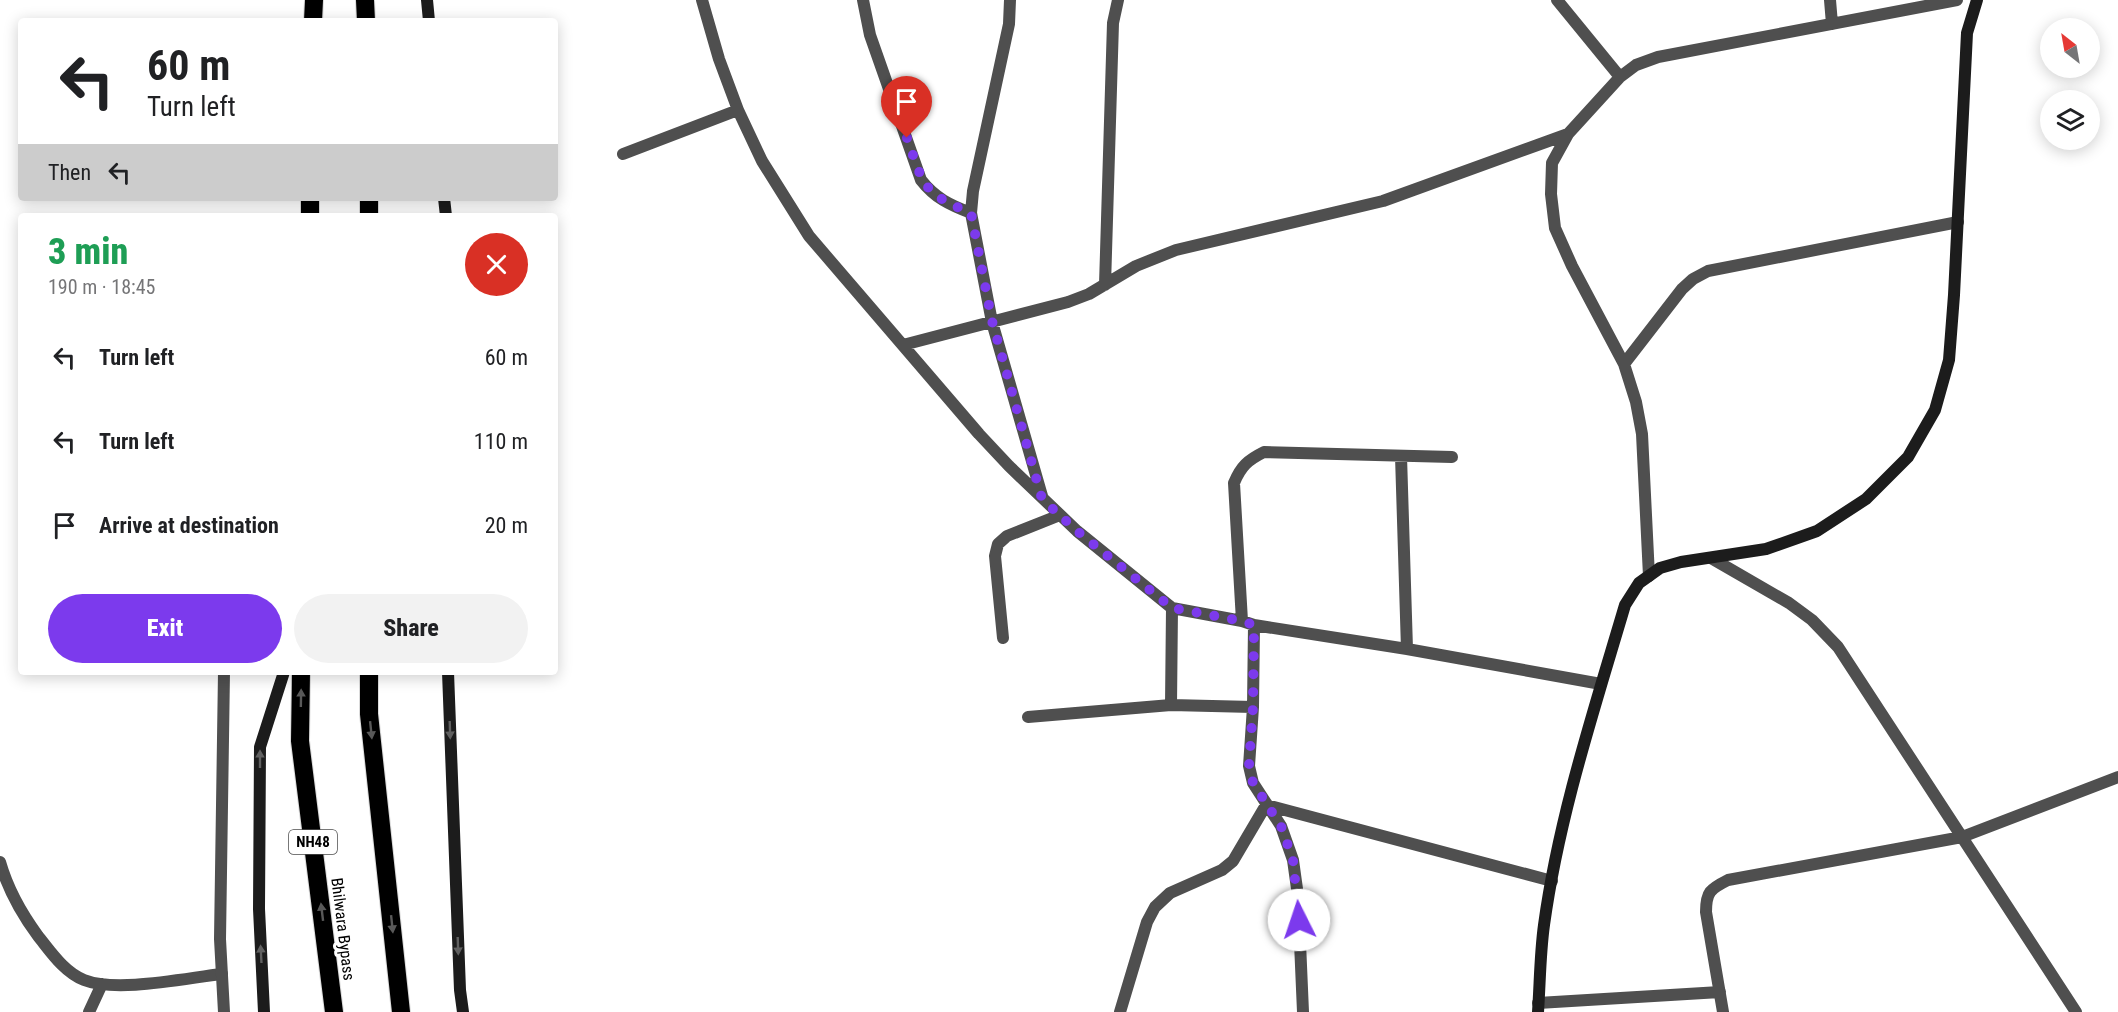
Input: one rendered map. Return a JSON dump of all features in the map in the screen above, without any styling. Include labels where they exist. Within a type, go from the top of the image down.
[{"type":"highway","points":[[313,18],[314,0]]},
{"type":"highway","points":[[365,0],[366,18]]},
{"type":"highway","name":"Bhilwara Bypass","points":[[302,675],[300,741],[334,1012]]},
{"type":"highway","points":[[369,675],[369,714],[401,1012]]},
{"type":"street","points":[[428,0],[429,18]]},
{"type":"street","points":[[702,0],[719,59],[738,110],[762,161],[809,236],[979,434],[1042,499],[1172,608],[1601,684]]},
{"type":"street","points":[[863,0],[870,35],[921,180],[932,193],[948,204],[971,213]]},
{"type":"street","points":[[1010,0],[1009,24],[973,191],[971,213],[992,321],[1042,499]]},
{"type":"street","points":[[1105,285],[1113,23],[1118,0]]},
{"type":"street","points":[[1557,0],[1620,77]]},
{"type":"street","points":[[1830,0],[1832,24]]},
{"type":"street","points":[[1649,576],[1642,434],[1636,402],[1624,364],[1572,267],[1555,228],[1551,194],[1552,162],[1568,134],[1620,77],[1636,65],[1658,57],[1957,0]]},
{"type":"street","points":[[1719,993],[1538,1008],[1544,926],[1579,760],[1625,605],[1639,583],[1660,568],[1681,562],[1766,549],[1817,531],[1866,499],[1908,457],[1935,410],[1948,360],[1958,222],[1966,33],[1977,0]]},
{"type":"street","points":[[623,154],[738,110]]},
{"type":"street","points":[[903,345],[1068,302],[1089,294],[1136,266],[1176,250],[1383,201],[1568,134]]},
{"type":"street","points":[[1624,364],[1682,289],[1693,279],[1708,271],[1958,222]]},
{"type":"street","points":[[1303,1012],[1298,897],[1293,860],[1281,826],[1253,783],[1249,766],[1253,707],[1248,623],[1234,483],[1240,468],[1250,459],[1264,452],[1452,457]]},
{"type":"street","points":[[1401,456],[1407,650]]},
{"type":"street","points":[[1003,638],[995,556],[998,544],[1007,536],[1060,515]]},
{"type":"street","points":[[1711,558],[1790,603],[1812,620],[1838,647],[2076,1012]]},
{"type":"street","points":[[1172,608],[1172,705]]},
{"type":"street","points":[[224,675],[220,939],[224,1012]]},
{"type":"street","points":[[264,1012],[259,909],[260,747],[283,675]]},
{"type":"street","points":[[448,675],[460,990],[464,1012]]},
{"type":"street","points":[[1028,717],[1172,705],[1253,707]]},
{"type":"street","points":[[1723,1012],[1706,912],[1706,899],[1712,888],[1728,880],[1962,837],[2118,777]]},
{"type":"street","points":[[1266,805],[1552,881]]},
{"type":"street","points":[[1120,1012],[1147,922],[1155,907],[1170,893],[1222,870],[1233,861],[1266,805]]},
{"type":"street","points":[[0,862],[6,883],[24,917],[58,962],[83,980],[124,985],[222,974]]},
{"type":"street","points":[[89,1012],[102,984]]},
{"type":"route","points":[[907,138],[921,180],[932,193],[948,204],[971,213],[992,321],[1042,499],[1077,531],[1172,608],[1254,625],[1253,707],[1249,766],[1253,783],[1281,826],[1293,860],[1299,920]]}]
